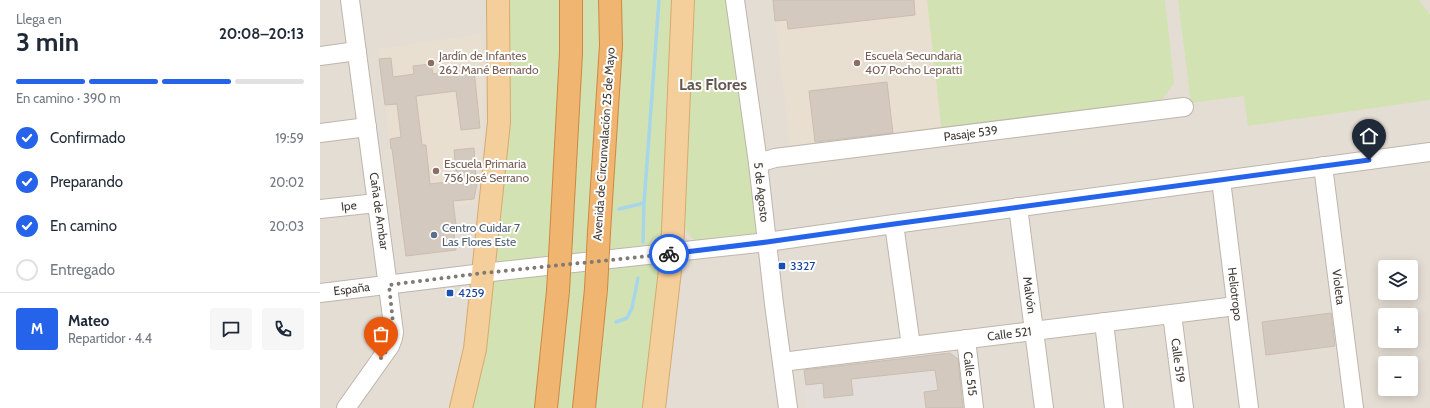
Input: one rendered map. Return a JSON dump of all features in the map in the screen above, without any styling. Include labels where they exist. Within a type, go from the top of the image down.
[{"type":"highway","points":[[566,0],[571,53]]},
{"type":"highway","points":[[546,408],[558,291],[571,53],[572,0]]},
{"type":"highway","name":"Avenida de Circunvalación 25 de Mayo","points":[[584,408],[596,289],[610,45],[610,0]]},
{"type":"highway","points":[[610,45],[617,0]]},
{"type":"main road","points":[[461,408],[475,349],[499,122],[498,0]]},
{"type":"main road","points":[[654,408],[672,253],[683,0]]},
{"type":"street","name":"Caña de Ambar","points":[[346,408],[390,346],[394,332],[389,285],[350,0]]},
{"type":"street","name":"5 de Agosto","points":[[735,0],[758,163],[788,408]]},
{"type":"street","points":[[320,56],[357,51]]},
{"type":"street","name":"Pasaje 539","points":[[758,163],[783,157],[1184,107]]},
{"type":"street","points":[[320,133],[367,127]]},
{"type":"street","name":"España","points":[[320,293],[483,273],[767,242],[1430,152]]},
{"type":"street","name":"Violeta","points":[[1323,166],[1354,408]]},
{"type":"street","name":"Heliotropo","points":[[1221,180],[1249,408]]},
{"type":"street","name":"Ipe","points":[[320,209],[377,203]]},
{"type":"street","name":"Malvón","points":[[1018,207],[1044,408]]},
{"type":"street","points":[[894,224],[911,346]]},
{"type":"street","name":"Calle 521","points":[[782,362],[1236,306]]},
{"type":"street","name":"Calle 519","points":[[1172,314],[1184,408]]},
{"type":"street","points":[[1104,322],[1114,408]]},
{"type":"street","name":"Calle 515","points":[[966,339],[974,408]]},
{"type":"shaded area","points":[[320,0],[1430,0],[1430,408],[320,408]]},
{"type":"shaded area","name":"Escuela Secundaria 407 Pocho Lepratti","points":[[773,0],[927,0],[942,133],[929,130],[790,146]]},
{"type":"shaded area","name":"Escuela Primaria 756 José Serrano","points":[[481,34],[484,67],[483,139],[475,204],[398,213],[378,49]]},
{"type":"shaded area","points":[[948,351],[958,359],[965,408],[807,408],[803,370]]},
{"type":"green space","points":[[498,0],[683,0],[654,408],[461,408],[475,349]]},
{"type":"green space","points":[[693,0],[731,0],[759,227],[753,237],[699,243],[689,235],[686,228],[684,207]]},
{"type":"green space","points":[[927,0],[1165,0],[1174,83],[1158,105],[942,133]]},
{"type":"green space","points":[[1178,0],[1419,0],[1430,15],[1430,100],[1248,126],[1244,96],[1191,103]]},
{"type":"building","points":[[773,0],[914,0],[915,15],[788,29],[787,20],[775,21]]},
{"type":"building","points":[[391,58],[393,77],[414,74],[413,66],[431,64],[433,74],[474,69],[480,128],[461,130],[456,91],[416,96],[422,145],[426,145],[430,184],[457,181],[454,150],[474,148],[476,179],[478,178],[474,199],[453,201],[456,225],[453,226],[456,250],[406,256],[390,139],[401,137],[397,104],[385,105],[379,59]]},
{"type":"building","points":[[887,82],[893,133],[815,142],[809,91]]},
{"type":"building","points":[[1331,313],[1335,346],[1266,355],[1262,322]]},
{"type":"building","points":[[950,353],[958,359],[963,408],[926,408],[924,392],[938,390],[935,370],[851,379],[853,395],[824,398],[823,383],[806,385],[804,370]]},
{"type":"waterway","points":[[643,242],[644,203],[659,0]]},
{"type":"waterway","points":[[619,209],[644,203]]},
{"type":"waterway","points":[[616,322],[627,318],[632,308],[638,278]]},
{"type":"way so far","points":[[381,358],[390,346],[394,332],[389,285],[483,273],[669,254]]},
{"type":"place","name":"Jardín de Infantes 262 Mané Bernardo","points":[[431,63]]},
{"type":"place","name":"Escuela Secundaria 407 Pocho Lepratti","points":[[857,63]]},
{"type":"place","name":"Escuela Primaria 756 José Serrano","points":[[436,171]]},
{"type":"place","name":"Centro Cuidar 7 Las Flores Este","points":[[434,235]]},
{"type":"place","name":"3327","points":[[782,266]]},
{"type":"place","name":"4259","points":[[450,293]]},
{"type":"district","name":"Las Flores","points":[[713,84]]},
{"type":"route","points":[[669,254],[1369,160]]}]
